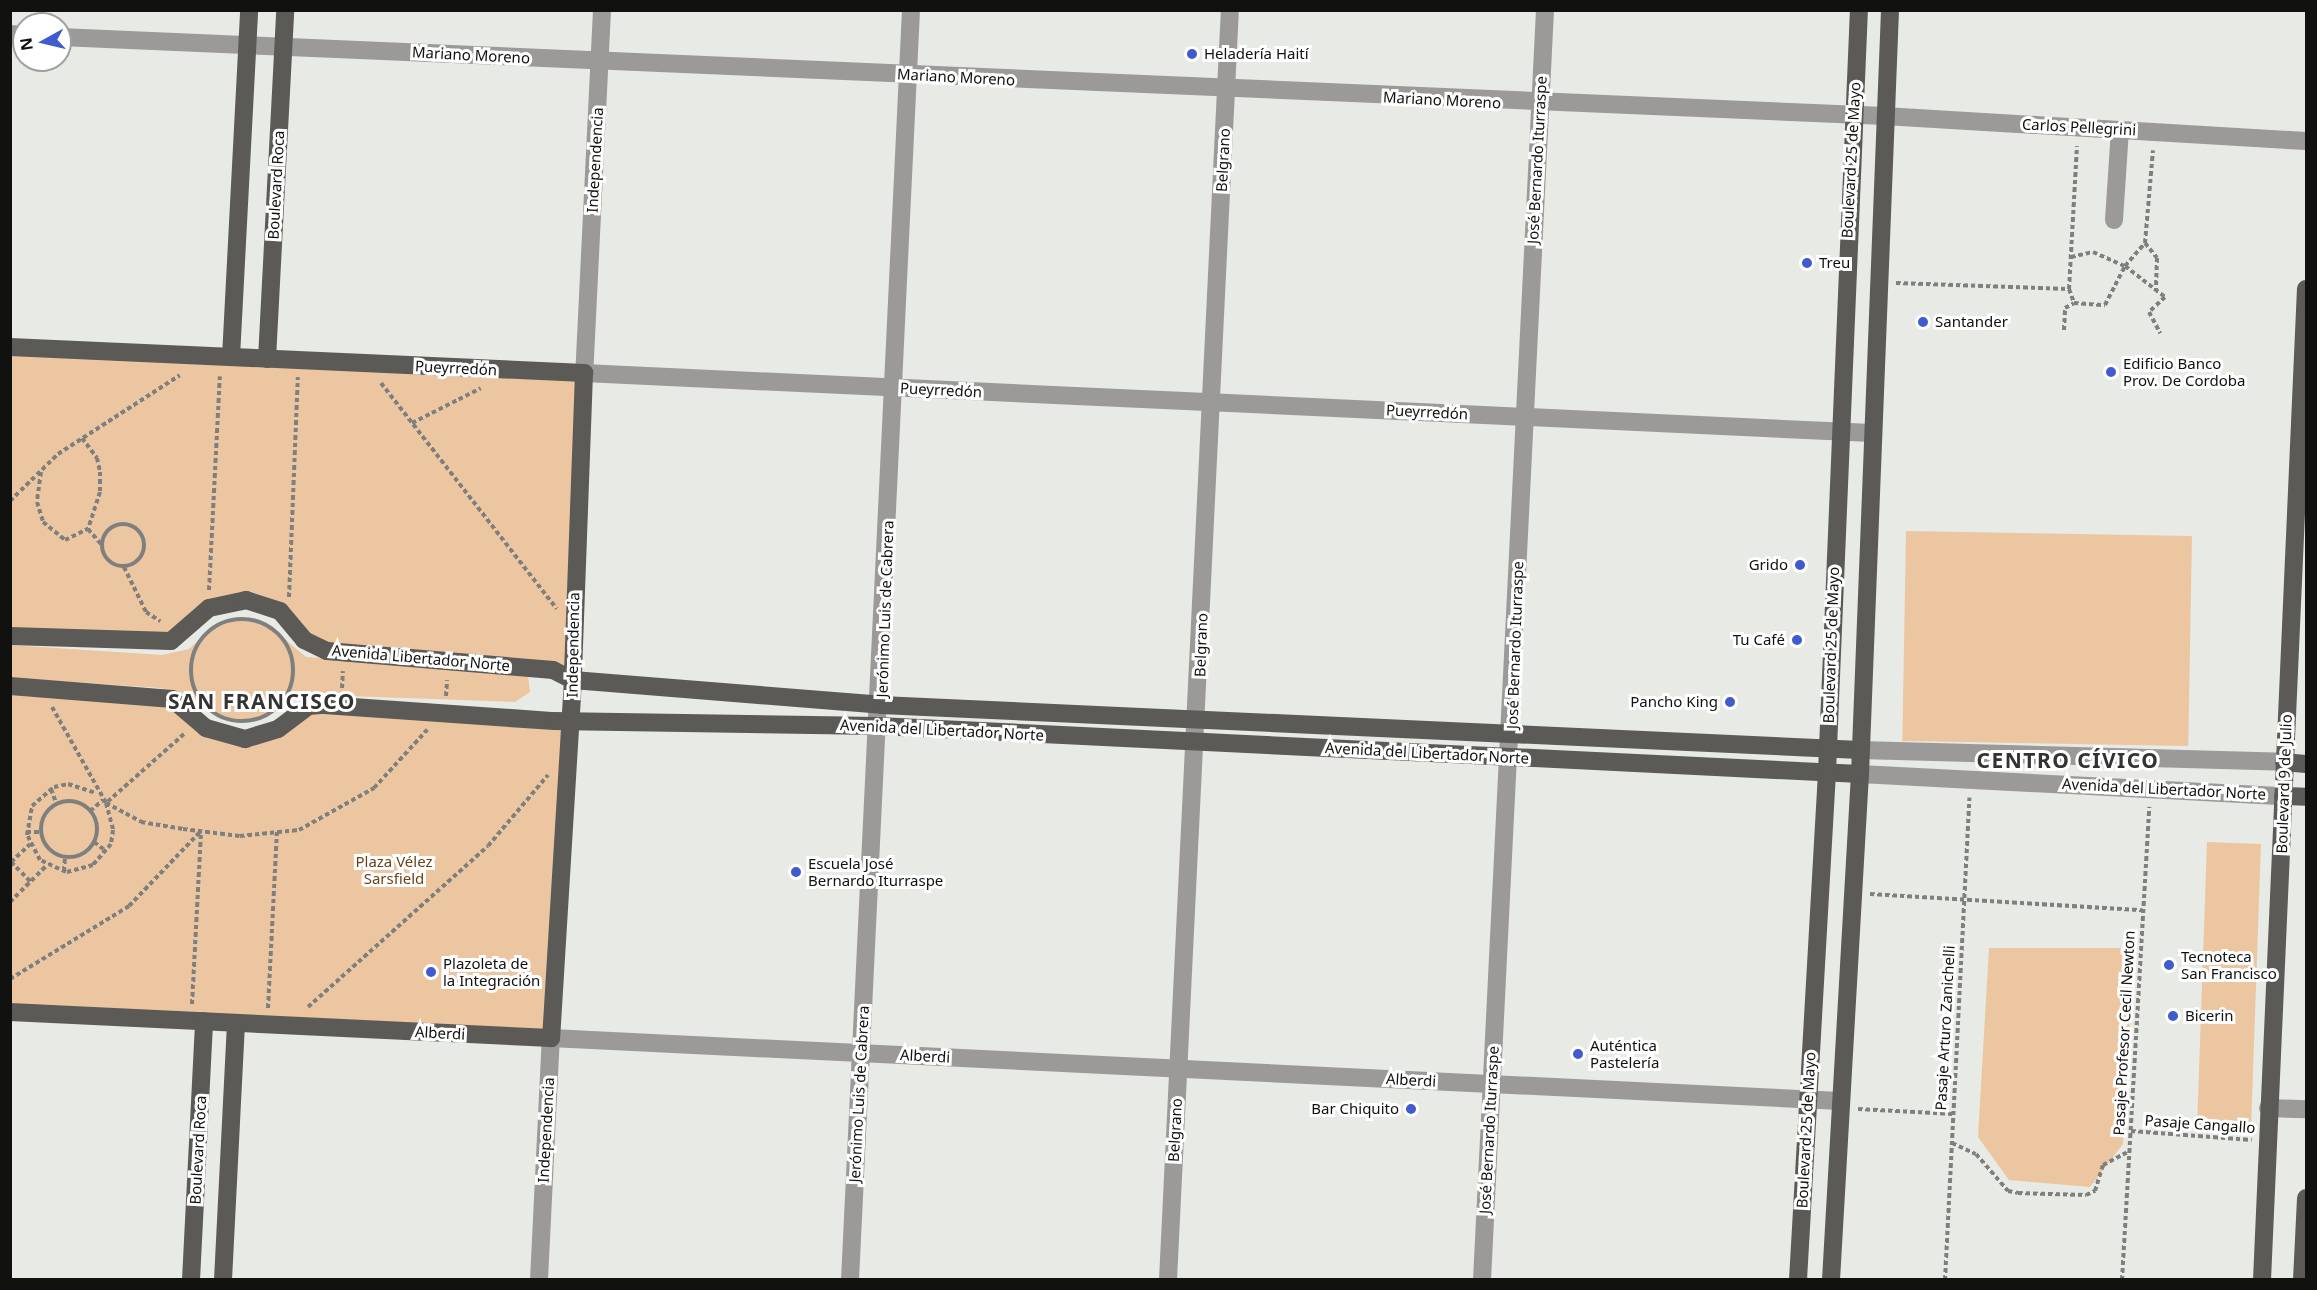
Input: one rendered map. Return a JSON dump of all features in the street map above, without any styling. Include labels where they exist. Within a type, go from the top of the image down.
[{"type":"main road","points":[[220,357],[249,10]]},
{"type":"main road","name":"Boulevard Roca","points":[[267,359],[285,10]]},
{"type":"main road","name":"Boulevard 25 de Mayo","points":[[1798,1280],[1827,772],[1852,118],[1859,10]]},
{"type":"main road","name":"Boulevard 25 de Mayo","points":[[1831,1280],[1860,774],[1884,116],[1890,10]]},
{"type":"main road","name":"Boulevard 9 de Julio","points":[[2262,1280],[2284,762],[2302,457],[2307,289]]},
{"type":"main road","name":"Pueyrredón","points":[[10,347],[584,374]]},
{"type":"main road","name":"Independencia","points":[[551,1038],[566,754],[573,680],[572,628],[584,374]]},
{"type":"main road","name":"Avenida Libertador Norte","points":[[209,609],[246,600],[284,615],[304,640],[344,652],[553,670],[573,680]]},
{"type":"main road","points":[[10,636],[171,641],[183,634],[209,609]]},
{"type":"main road","name":"Avenida del Libertador Norte","points":[[573,680],[881,705],[1860,750]]},
{"type":"main road","points":[[10,686],[172,699],[191,716],[221,736],[245,739],[278,729],[308,706],[570,718]]},
{"type":"main road","name":"Avenida del Libertador Norte","points":[[570,718],[878,726],[1860,774]]},
{"type":"main road","points":[[2284,762],[2307,764]]},
{"type":"main road","points":[[2283,796],[2307,797]]},
{"type":"main road","name":"Alberdi","points":[[10,1012],[551,1038]]},
{"type":"main road","name":"Boulevard Roca","points":[[191,1280],[198,1021]]},
{"type":"main road","points":[[224,1280],[236,1023]]},
{"type":"main road","points":[[2302,1280],[2307,1198]]},
{"type":"street","name":"Independencia","points":[[584,374],[602,10]]},
{"type":"street","name":"Jerónimo Luis de Cabrera","points":[[850,1280],[878,726],[881,705],[911,10]]},
{"type":"street","name":"Belgrano","points":[[1168,1280],[1198,719],[1230,10]]},
{"type":"street","name":"José Bernardo Iturraspe","points":[[1482,1280],[1511,734],[1524,417],[1545,10]]},
{"type":"street","name":"Mariano Moreno","points":[[72,38],[1852,118]]},
{"type":"street","name":"Carlos Pellegrini","points":[[1852,118],[1884,116],[2307,141]]},
{"type":"street","points":[[2114,220],[2120,130]]},
{"type":"street","name":"Pueyrredón","points":[[584,374],[1872,433]]},
{"type":"street","name":"Avenida del Libertador Norte","points":[[1860,750],[2284,762]]},
{"type":"street","name":"Avenida del Libertador Norte","points":[[1860,774],[2283,796]]},
{"type":"street","name":"Independencia","points":[[539,1280],[551,1038]]},
{"type":"street","name":"Alberdi","points":[[551,1038],[1807,1099],[1840,1104]]},
{"type":"street","points":[[2268,1108],[2307,1109]]},
{"type":"path","points":[[2074,303],[2069,289],[2078,127]]},
{"type":"path","points":[[2145,243],[2157,258],[2156,290]]},
{"type":"path","points":[[2064,330],[2065,308],[2074,303],[2105,305],[2125,266],[2165,297],[2149,312],[2160,333]]},
{"type":"path","points":[[1878,283],[2069,289]]},
{"type":"path","points":[[10,501],[41,471],[82,438],[220,357]]},
{"type":"path","points":[[209,609],[220,357]]},
{"type":"path","points":[[284,615],[290,596],[299,361]]},
{"type":"path","points":[[365,364],[572,628]]},
{"type":"path","points":[[412,423],[515,370]]},
{"type":"path","points":[[41,471],[37,502],[43,522],[65,540],[88,530],[100,492],[100,472],[97,458],[82,438]]},
{"type":"path","points":[[102,545],[115,525],[129,525],[140,533],[142,553],[124,567]]},
{"type":"path","points":[[88,530],[102,545],[108,561],[124,567],[146,612],[183,634]]},
{"type":"path","points":[[243,618],[259,622],[285,643],[292,658],[289,692],[266,716],[231,721],[202,703],[190,672],[198,644],[211,628],[243,618]]},
{"type":"path","points":[[341,706],[344,652]]},
{"type":"path","points":[[46,690],[96,793],[104,802],[141,822],[201,831],[299,830],[374,788],[444,711]]},
{"type":"path","points":[[90,811],[182,740],[191,716]]},
{"type":"path","points":[[288,1025],[488,846],[566,754]]},
{"type":"path","name":"Pasaje Arturo Zanichelli","points":[[1946,1280],[1970,778]]},
{"type":"path","points":[[96,793],[68,784],[51,789],[32,806],[27,832],[30,844],[47,865],[64,871],[93,865],[106,851],[113,830],[104,802]]},
{"type":"path","name":"Pasaje Profesor Cecil Newton","points":[[2122,1280],[2150,788]]},
{"type":"path","points":[[51,789],[56,803]]},
{"type":"path","points":[[71,800],[90,811],[97,823],[94,842],[79,855],[65,857],[45,844],[40,832],[42,818],[56,803],[71,800]]},
{"type":"path","points":[[10,979],[129,906],[201,831]]},
{"type":"path","points":[[198,1021],[201,831]]},
{"type":"path","points":[[27,832],[40,832]]},
{"type":"path","points":[[267,1024],[277,832]]},
{"type":"path","points":[[94,842],[106,851]]},
{"type":"path","points":[[30,844],[11,862],[31,882]]},
{"type":"path","points":[[64,871],[65,857]]},
{"type":"path","points":[[10,902],[47,865]]},
{"type":"path","points":[[1852,892],[2143,910]]},
{"type":"path","points":[[1840,1104],[1953,1114]]},
{"type":"path","name":"Pasaje Cangallo","points":[[2131,1131],[2267,1141]]},
{"type":"path","points":[[1952,1143],[1976,1154],[2008,1191],[2018,1193],[2086,1195],[2095,1191],[2103,1165],[2130,1151]]},
{"type":"green space","points":[[11,347],[584,373],[573,680],[327,651],[296,626],[227,602],[181,637],[11,636]]},
{"type":"green space","points":[[1906,531],[2192,536],[2188,746],[1902,741]]},
{"type":"green space","points":[[243,618],[274,630],[306,657],[514,670],[528,676],[530,692],[515,702],[321,695],[291,700],[249,722],[231,721],[189,696],[160,688],[11,678],[10,645],[162,655],[189,649],[211,629]]},
{"type":"green space","name":"Plaza Vélez Sarsfield","points":[[11,686],[172,699],[191,716],[245,739],[308,706],[570,718],[551,1038],[11,1012]]},
{"type":"green space","points":[[2207,842],[2261,844],[2251,1127],[2197,1125]]},
{"type":"green space","points":[[1989,948],[2134,948],[2123,1144],[2090,1187],[2009,1180],[1978,1137]]},
{"type":"place","name":"Heladería Haití","points":[[1192,54]]},
{"type":"place","name":"Treu","points":[[1807,263]]},
{"type":"place","name":"Santander","points":[[1923,322]]},
{"type":"place","name":"Edificio Banco Prov. De Cordoba","points":[[2111,372]]},
{"type":"place","name":"Grido","points":[[1800,565]]},
{"type":"place","name":"Tu Café","points":[[1797,640]]},
{"type":"place","name":"Pancho King","points":[[1730,702]]},
{"type":"place","name":"Escuela José Bernardo Iturraspe","points":[[796,872]]},
{"type":"place","name":"Tecnoteca San Francisco","points":[[2169,965]]},
{"type":"place","name":"Plazoleta de la Integración","points":[[431,972]]},
{"type":"place","name":"Bicerin","points":[[2173,1016]]},
{"type":"place","name":"Auténtica Pastelería","points":[[1578,1054]]},
{"type":"place","name":"Bar Chiquito","points":[[1411,1109]]},
{"type":"district","name":"SAN FRANCISCO","points":[[262,701]]},
{"type":"district","name":"CENTRO CÍVICO","points":[[2068,760]]}]
